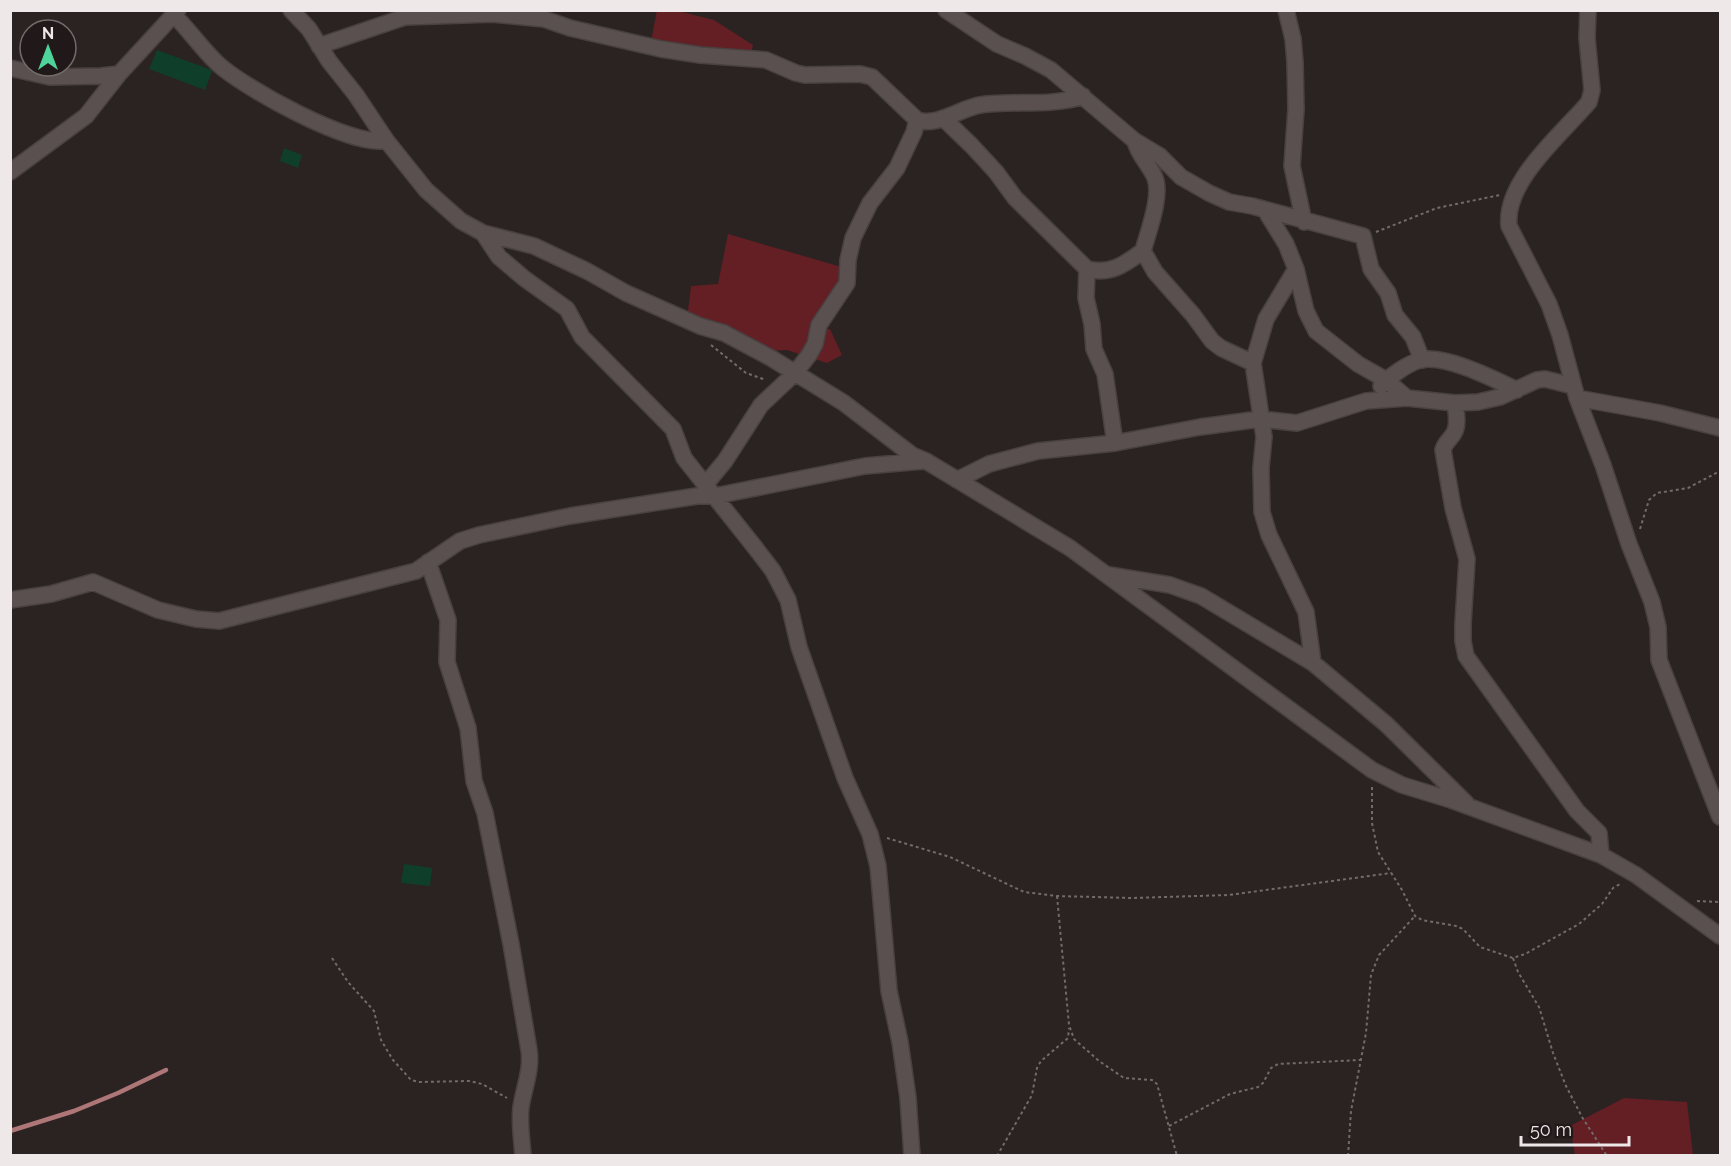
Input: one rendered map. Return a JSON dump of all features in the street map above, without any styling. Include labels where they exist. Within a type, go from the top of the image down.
[{"type":"street","points":[[291,10],[309,29],[387,140],[426,190],[461,221],[483,233],[534,246],[700,326],[724,333],[771,358],[844,403],[912,455],[926,461],[1070,548],[1372,770],[1402,785],[1470,807],[1601,855],[1636,875],[1720,936]]},
{"type":"street","points":[[945,10],[997,44],[1051,70],[1135,141],[1160,156],[1181,177],[1209,193],[1229,202],[1363,236],[1371,270],[1388,293],[1395,315],[1413,337],[1422,360]]},
{"type":"street","points":[[1286,10],[1293,39],[1295,62],[1296,109],[1292,166],[1304,222]]},
{"type":"street","points":[[1588,10],[1587,38],[1592,90],[1588,102],[1538,158],[1519,187],[1510,207],[1509,226],[1550,304],[1575,392],[1652,602],[1658,627],[1659,660],[1720,817]]},
{"type":"street","points":[[10,172],[86,116],[119,74],[176,13],[217,63],[260,92],[343,133],[372,142],[387,140]]},
{"type":"street","points":[[319,46],[405,17],[494,14],[544,19],[570,28],[661,49],[700,55],[766,60],[796,74],[860,74],[872,77],[917,120],[922,122],[943,118],[977,106],[1057,101],[1083,96]]},
{"type":"street","points":[[10,68],[50,77],[119,74]]},
{"type":"street","points":[[943,118],[988,164],[1015,198],[1087,269],[1097,272],[1119,268],[1143,251],[1156,197],[1156,184],[1135,141]]},
{"type":"street","points":[[710,491],[725,461],[761,405],[795,373],[815,344],[819,325],[847,283],[848,260],[853,238],[870,203],[897,168],[914,132],[917,120]]},
{"type":"street","points":[[1265,210],[1286,244],[1296,270],[1306,311],[1316,331],[1358,364],[1386,380],[1407,398]]},
{"type":"street","points":[[483,233],[499,256],[525,279],[567,309],[582,337],[673,429],[684,458],[773,571],[788,600],[799,647],[822,715],[845,778],[870,834],[878,866],[889,991],[900,1042],[908,1098],[912,1155]]},
{"type":"street","points":[[1143,251],[1155,272],[1212,341],[1221,348],[1253,363]]},
{"type":"street","points":[[1087,269],[1086,298],[1092,324],[1094,349],[1105,374],[1115,443]]},
{"type":"street","points":[[1296,270],[1266,319],[1253,363],[1264,437],[1261,468],[1262,512],[1269,536],[1306,612],[1313,663]]},
{"type":"street","points":[[1366,401],[1386,380],[1414,362],[1422,360],[1443,362],[1469,369],[1517,390]]},
{"type":"street","points":[[957,480],[989,464],[1038,451],[1115,443],[1200,427],[1260,419],[1297,423],[1366,401],[1407,398],[1455,403],[1486,401],[1537,380],[1545,379],[1575,392],[1720,428]]},
{"type":"street","points":[[1455,403],[1457,424],[1443,450],[1450,496],[1468,566],[1462,624],[1462,641],[1466,656],[1577,812],[1599,833],[1601,855]]},
{"type":"street","points":[[10,600],[51,594],[93,582],[158,609],[196,619],[219,621],[239,618],[272,607],[416,571],[460,542],[479,535],[582,514],[697,496],[710,491],[865,466],[926,461]]},
{"type":"street","points":[[428,562],[448,620],[447,662],[468,728],[474,781],[484,813],[515,967],[530,1058],[520,1122],[524,1155]]},
{"type":"street","points":[[1107,575],[1170,585],[1200,596],[1313,663],[1386,724],[1470,807]]},
{"type":"path","points":[[1363,236],[1437,208],[1502,195],[1519,187]]},
{"type":"path","points":[[1633,553],[1649,501],[1657,493],[1688,488],[1720,471]]},
{"type":"path","points":[[1372,770],[1374,838],[1378,852],[1411,905],[1415,916],[1422,920],[1463,929],[1480,947],[1513,958],[1525,954],[1579,924],[1602,904],[1613,888],[1636,875]]},
{"type":"path","points":[[870,834],[950,857],[1024,892],[1057,896],[1132,898],[1229,895],[1391,873]]},
{"type":"path","points":[[997,1155],[1032,1095],[1037,1068],[1041,1061],[1068,1038],[1069,1025],[1057,896]]},
{"type":"path","points":[[1348,1155],[1351,1112],[1366,1033],[1371,975],[1379,955],[1415,916]]},
{"type":"path","points":[[332,958],[348,982],[374,1011],[381,1040],[393,1060],[411,1080],[419,1082],[470,1081],[482,1084],[521,1106]]},
{"type":"path","points":[[1513,958],[1518,972],[1539,1008],[1552,1053],[1566,1086],[1582,1117],[1607,1155]]},
{"type":"path","points":[[1069,1025],[1074,1039],[1124,1078],[1152,1080],[1157,1084],[1176,1155]]},
{"type":"path","points":[[1169,1126],[1230,1095],[1258,1087],[1263,1083],[1271,1068],[1278,1064],[1360,1060]]},
{"type":"shaded area","points":[[657,10],[678,11],[714,20],[753,45],[750,59],[650,47]]},
{"type":"shaded area","points":[[728,234],[845,268],[843,282],[815,328],[830,329],[842,355],[827,363],[787,350],[770,351],[687,319],[691,286],[718,284]]},
{"type":"shaded area","points":[[1624,1098],[1687,1102],[1693,1155],[1575,1155],[1570,1126]]},
{"type":"building","points":[[157,50],[212,71],[205,90],[149,69]]},
{"type":"building","points":[[284,148],[302,155],[298,168],[280,161]]},
{"type":"building","points":[[404,864],[432,868],[430,886],[401,883]]},
{"type":"waterway","points":[[10,1131],[74,1111],[166,1070]]}]
